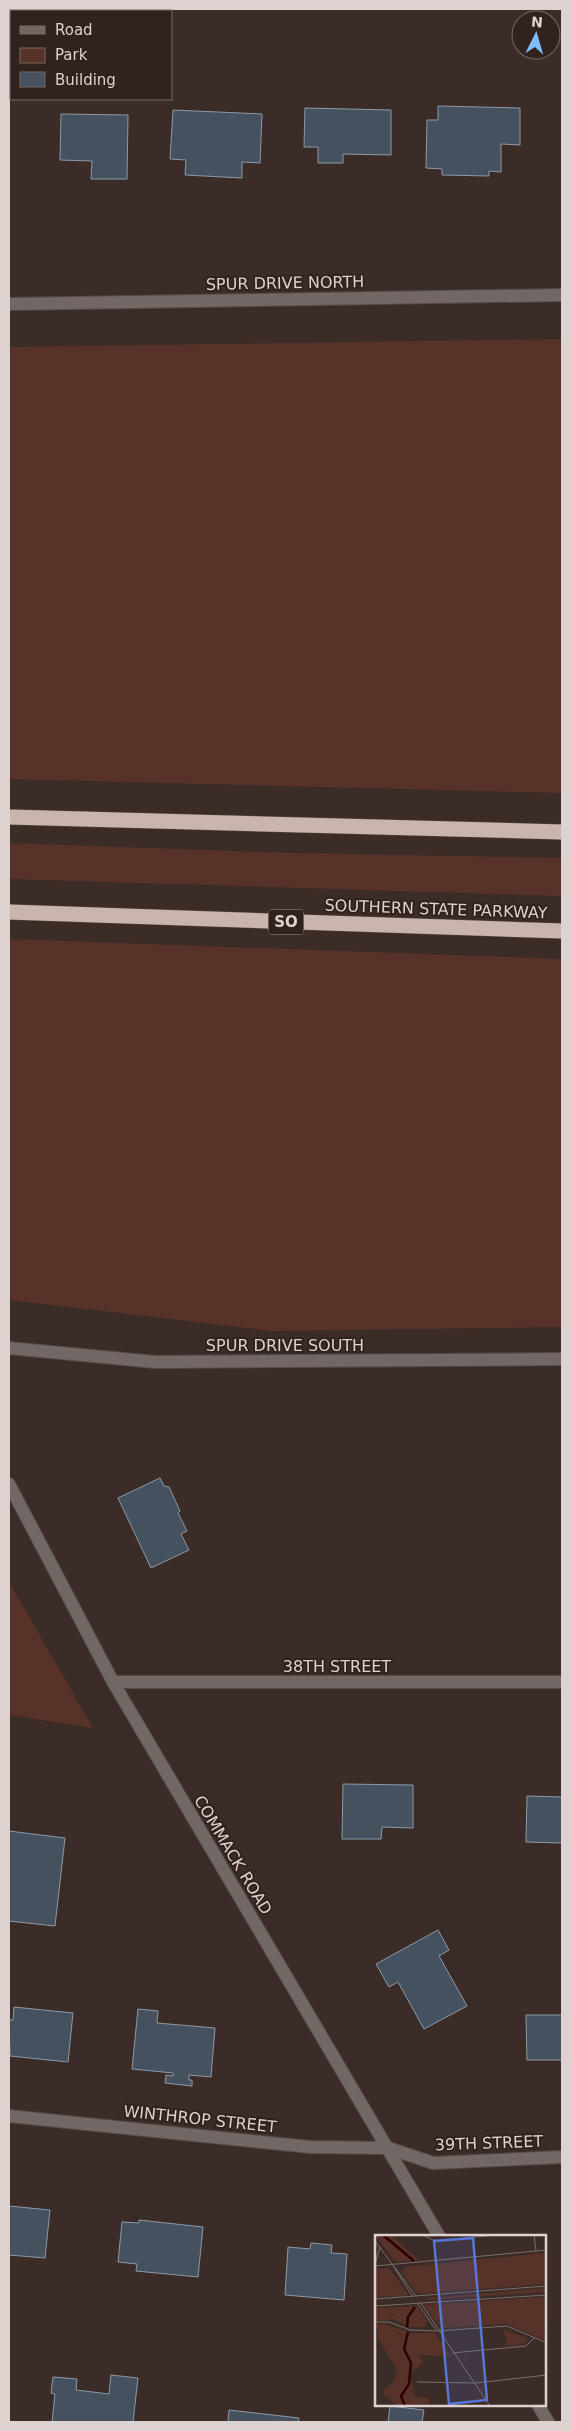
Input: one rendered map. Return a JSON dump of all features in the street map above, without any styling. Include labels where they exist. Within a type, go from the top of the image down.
[{"type":"highway","points":[[9,817],[562,832]]},
{"type":"highway","name":"SOUTHERN STATE PARKWAY","points":[[9,912],[562,931]]},
{"type":"street","name":"SPUR DRIVE NORTH","points":[[9,304],[562,295]]},
{"type":"street","name":"SPUR DRIVE SOUTH","points":[[9,1348],[155,1362],[562,1359]]},
{"type":"street","name":"COMMACK ROAD","points":[[9,1484],[113,1682],[438,2235]]},
{"type":"street","name":"38TH STREET","points":[[113,1682],[562,1682]]},
{"type":"street","name":"WINTHROP STREET","points":[[9,2116],[310,2147],[388,2148]]},
{"type":"street","name":"39TH STREET","points":[[388,2148],[433,2163],[562,2157]]},
{"type":"street","points":[[539,2406],[548,2422]]},
{"type":"green space","points":[[562,339],[562,793],[9,779],[9,347]]},
{"type":"green space","points":[[9,843],[293,853],[562,858],[562,896],[9,879]]},
{"type":"green space","points":[[9,939],[562,959],[562,1327],[272,1331],[9,1300]]},
{"type":"green space","points":[[9,1582],[93,1728],[9,1715]]},
{"type":"building","points":[[438,106],[520,108],[520,145],[501,144],[501,172],[489,171],[489,176],[442,175],[442,169],[426,168],[427,120],[438,120]]},
{"type":"building","points":[[305,108],[391,110],[391,155],[343,154],[343,163],[318,163],[318,147],[304,147]]},
{"type":"building","points":[[173,110],[262,114],[260,163],[242,162],[242,178],[185,175],[186,160],[170,159]]},
{"type":"building","points":[[61,114],[128,115],[127,179],[91,179],[92,161],[60,160]]},
{"type":"building","points":[[160,1478],[164,1486],[169,1487],[180,1511],[178,1513],[187,1531],[181,1534],[189,1550],[151,1568],[118,1498]]},
{"type":"building","points":[[343,1784],[413,1785],[413,1828],[382,1827],[381,1839],[342,1839]]},
{"type":"building","points":[[527,1796],[562,1797],[562,1843],[526,1842]]},
{"type":"building","points":[[9,1831],[65,1838],[55,1926],[9,1921]]},
{"type":"building","points":[[438,1930],[449,1950],[439,1956],[467,2006],[424,2029],[398,1982],[389,1987],[376,1964]]},
{"type":"building","points":[[14,2007],[73,2013],[68,2062],[10,2056],[9,2020],[13,2020]]},
{"type":"building","points":[[138,2009],[158,2011],[157,2023],[215,2028],[211,2077],[189,2075],[189,2080],[192,2080],[192,2086],[165,2083],[166,2075],[173,2076],[173,2073],[132,2069]]},
{"type":"building","points":[[526,2015],[562,2015],[562,2060],[527,2060]]},
{"type":"building","points":[[9,2206],[50,2210],[45,2258],[9,2255]]},
{"type":"building","points":[[139,2220],[203,2227],[198,2277],[136,2271],[137,2264],[118,2262],[122,2222],[139,2223]]},
{"type":"building","points":[[311,2243],[332,2245],[331,2253],[347,2254],[344,2300],[285,2295],[288,2247],[310,2249]]},
{"type":"building","points":[[111,2375],[138,2378],[133,2422],[52,2422],[55,2394],[51,2393],[53,2377],[77,2379],[76,2390],[109,2394]]},
{"type":"building","points":[[390,2406],[424,2410],[422,2422],[388,2422]]},
{"type":"building","points":[[229,2410],[299,2418],[298,2422],[228,2422]]}]
